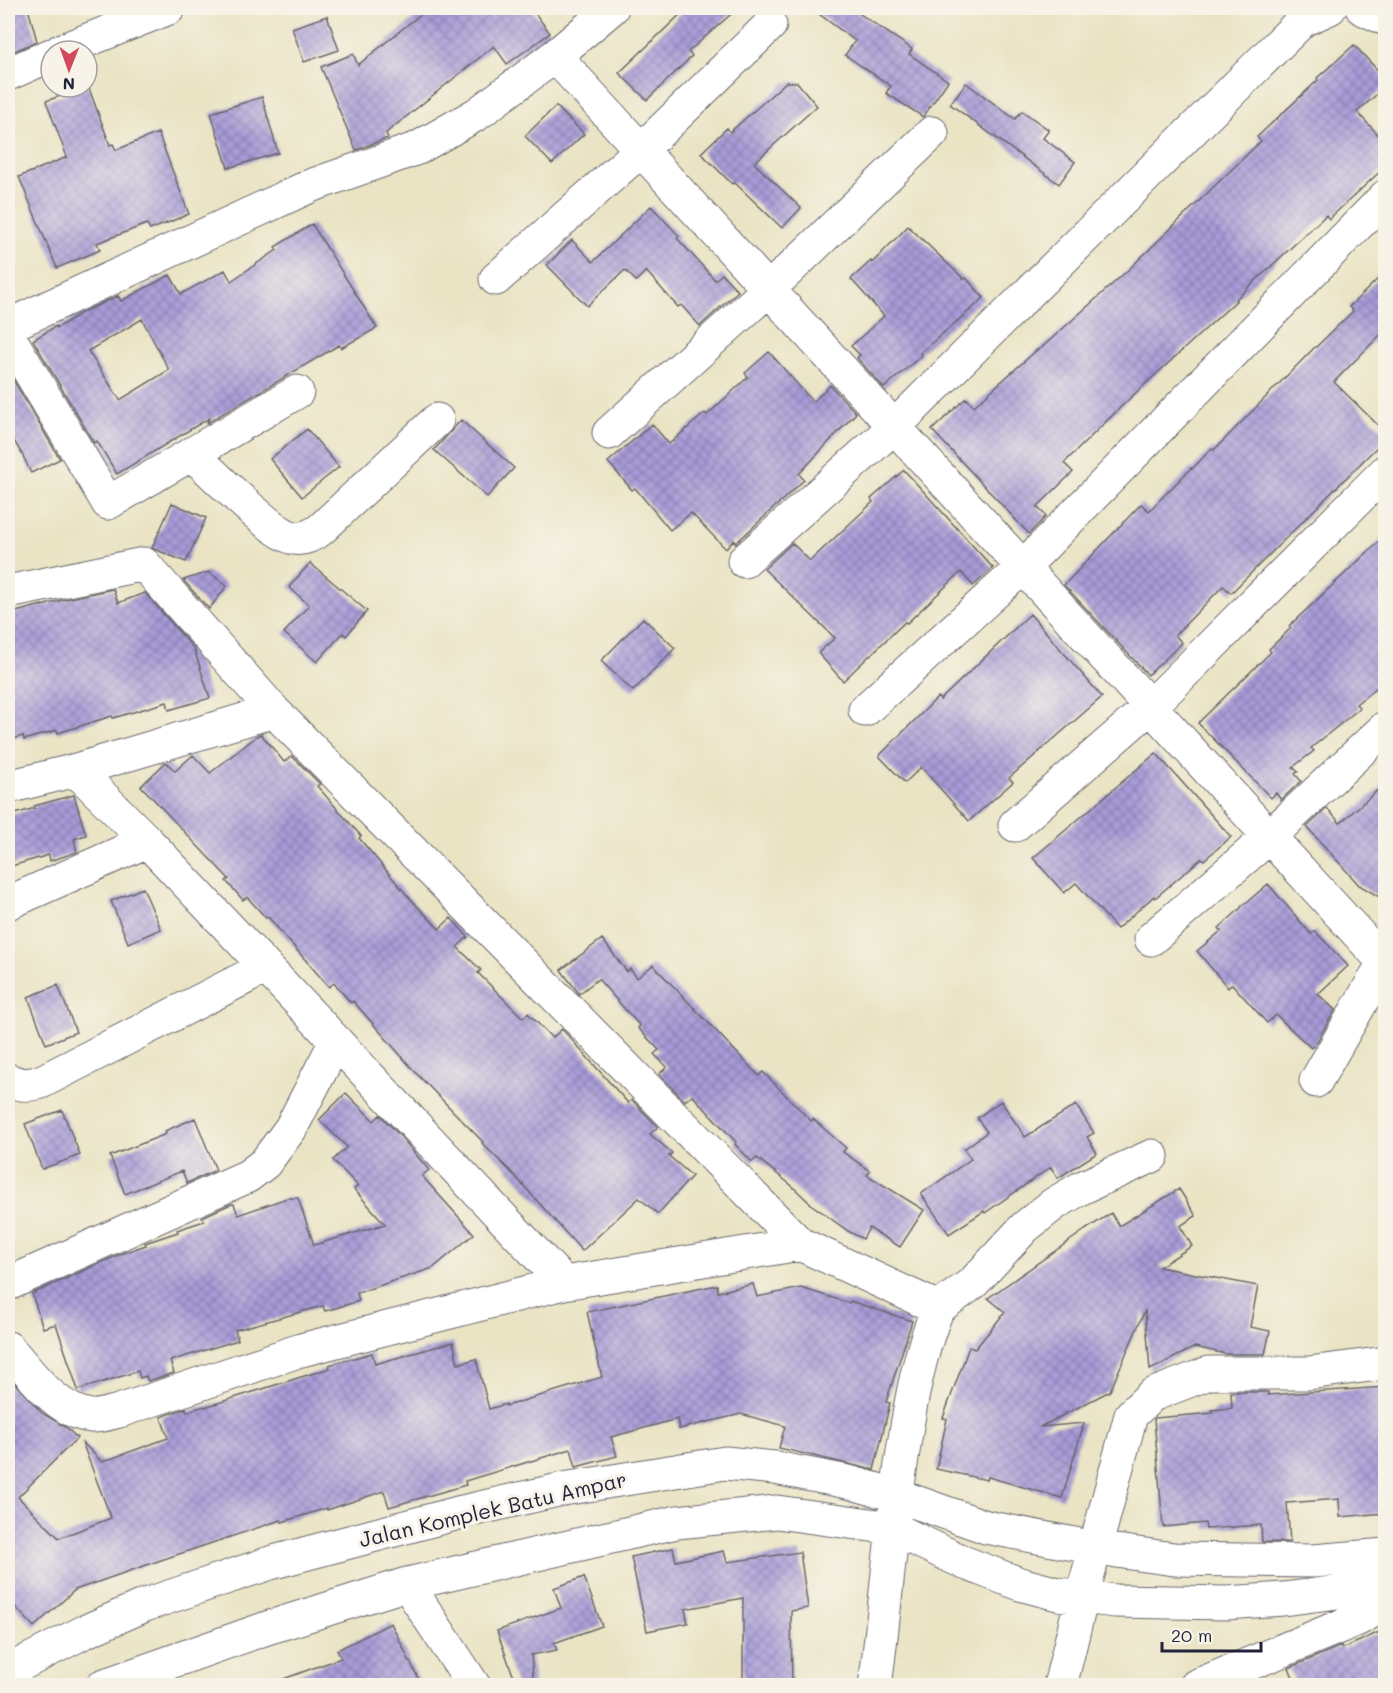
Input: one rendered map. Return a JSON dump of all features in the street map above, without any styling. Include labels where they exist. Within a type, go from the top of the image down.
[{"type":"street","points":[[90,39],[169,8]]},
{"type":"street","points":[[8,326],[310,186],[418,147],[477,114],[555,56],[612,8]]},
{"type":"street","points":[[744,561],[894,427],[1303,20],[1329,8]]},
{"type":"street","points":[[1362,8],[1386,19]]},
{"type":"street","points":[[496,279],[641,150],[770,25]]},
{"type":"street","points":[[555,56],[1269,837],[1385,960],[1316,1081]]},
{"type":"street","points":[[8,74],[39,60]]},
{"type":"street","points":[[609,433],[769,289],[932,133]]},
{"type":"street","points":[[866,710],[1023,567],[1386,196]]},
{"type":"street","points":[[8,335],[108,503],[297,392]]},
{"type":"street","points":[[192,454],[268,524],[293,538],[306,538],[320,530],[437,420]]},
{"type":"street","points":[[1015,825],[1150,707],[1386,471]]},
{"type":"street","points":[[8,592],[144,564],[274,711],[800,1244],[938,1308]]},
{"type":"street","points":[[8,787],[76,770],[274,711]]},
{"type":"street","points":[[1151,939],[1269,837],[1386,727]]},
{"type":"street","points":[[76,770],[147,841],[564,1283]]},
{"type":"street","points":[[8,903],[147,841]]},
{"type":"street","points":[[8,1080],[30,1086],[41,1082],[266,968]]},
{"type":"street","points":[[8,1284],[248,1176],[265,1163],[291,1128],[336,1041]]},
{"type":"street","points":[[875,1686],[892,1528],[909,1413],[929,1330],[938,1308],[973,1283],[1025,1227],[1054,1204],[1081,1188],[1152,1156]]},
{"type":"street","points":[[8,1348],[53,1398],[74,1411],[93,1416],[120,1411],[301,1350],[564,1283],[800,1244]]},
{"type":"street","points":[[1060,1686],[1131,1415],[1152,1395],[1209,1373],[1309,1373],[1386,1363]]},
{"type":"street","name":"Jalan Komplek Batu Ampar","points":[[11,1673],[84,1632],[146,1605],[270,1563],[462,1512],[563,1489],[725,1463],[775,1468],[848,1482],[986,1527],[1095,1548],[1174,1559],[1313,1561],[1386,1555]]},
{"type":"street","points":[[102,1686],[267,1628],[407,1584],[677,1522],[777,1512],[892,1528],[965,1563],[1020,1584],[1058,1594],[1082,1597],[1115,1601],[1227,1603],[1283,1599],[1386,1586]]},
{"type":"street","points":[[407,1584],[474,1686]]},
{"type":"street","points":[[1196,1686],[1358,1619],[1386,1604]]},
{"type":"building","points":[[8,8],[28,8],[37,41],[8,54]]},
{"type":"building","points":[[428,8],[531,8],[550,33],[507,64],[494,46],[386,133],[388,138],[356,150],[321,67],[353,54],[358,65]]},
{"type":"building","points":[[687,8],[738,8],[688,52],[692,56],[647,100],[619,73]]},
{"type":"building","points":[[811,8],[851,8],[912,49],[909,54],[948,81],[923,117],[886,93],[891,86],[845,55],[855,41]]},
{"type":"building","points":[[327,16],[339,50],[304,62],[292,28]]},
{"type":"building","points":[[1354,45],[1386,79],[1386,86],[1357,112],[1386,143],[1386,166],[1329,219],[1326,215],[1064,463],[1073,472],[1037,507],[1046,516],[1029,534],[932,430],[966,398],[974,406],[1127,271],[1261,141],[1257,137]]},
{"type":"building","points":[[786,82],[797,82],[817,106],[754,163],[801,208],[782,228],[701,153],[727,128],[730,132]]},
{"type":"building","points":[[966,83],[1015,119],[1022,111],[1049,130],[1043,138],[1075,162],[1059,184],[950,104]]},
{"type":"building","points":[[262,97],[278,153],[228,168],[211,113]]},
{"type":"building","points":[[93,99],[110,145],[113,144],[116,150],[158,133],[189,214],[150,230],[147,224],[97,243],[100,250],[57,268],[19,177],[67,157],[46,101]]},
{"type":"building","points":[[556,106],[584,134],[552,164],[525,136]]},
{"type":"building","points":[[651,206],[715,280],[722,274],[738,291],[700,326],[681,305],[678,307],[646,271],[636,281],[625,270],[587,306],[547,265],[572,240],[593,262]]},
{"type":"building","points":[[312,224],[377,328],[341,348],[339,345],[207,423],[209,418],[117,474],[97,441],[94,443],[33,340],[83,312],[118,296],[121,301],[170,275],[181,294],[225,270],[231,281],[277,250],[275,247]],"holes":[[[142,319],[169,370],[120,400],[88,351]]]},
{"type":"building","points":[[908,226],[964,279],[966,278],[984,298],[920,353],[922,355],[884,388],[857,358],[860,355],[851,346],[884,316],[851,279],[871,261],[872,263]]},
{"type":"building","points":[[1386,271],[1386,329],[1334,382],[1386,433],[1386,438],[1231,593],[1223,586],[1175,635],[1182,643],[1148,675],[1064,585],[1141,504],[1149,511],[1212,448],[1214,450],[1353,311],[1349,307]]},
{"type":"building","points":[[769,352],[813,402],[830,385],[856,413],[799,474],[804,480],[736,543],[734,540],[726,549],[691,513],[670,530],[635,488],[632,490],[608,462],[652,424],[669,444],[705,413],[707,415],[748,377],[745,373]]},
{"type":"building","points":[[8,371],[60,459],[31,473],[8,431]]},
{"type":"building","points":[[461,420],[514,468],[487,497],[434,450]]},
{"type":"building","points":[[307,429],[339,467],[302,497],[270,459]]},
{"type":"building","points":[[904,470],[993,568],[973,586],[961,572],[843,681],[818,653],[835,638],[764,569],[792,543],[810,561],[873,502],[871,499]]},
{"type":"building","points":[[172,503],[206,518],[186,562],[152,548]]},
{"type":"building","points":[[1386,535],[1386,680],[1356,704],[1360,708],[1311,748],[1314,751],[1293,767],[1298,772],[1295,774],[1301,781],[1281,800],[1276,793],[1271,798],[1198,723],[1271,652],[1269,649],[1291,628],[1289,626]]},
{"type":"building","points":[[310,563],[367,611],[346,636],[343,633],[317,662],[284,633],[309,605],[289,587]]},
{"type":"building","points":[[209,572],[227,586],[209,609],[183,580]]},
{"type":"building","points":[[113,589],[118,603],[145,593],[194,649],[210,698],[169,710],[167,702],[58,733],[57,730],[24,740],[23,736],[8,740],[8,614]]},
{"type":"building","points":[[1030,614],[1102,697],[1009,778],[1013,782],[969,821],[921,767],[905,783],[879,756],[938,697],[940,700]]},
{"type":"building","points":[[643,618],[675,648],[633,691],[601,661]]},
{"type":"building","points":[[261,734],[284,762],[292,756],[320,784],[317,786],[361,836],[359,838],[439,929],[451,918],[468,937],[457,947],[481,970],[478,973],[523,1018],[528,1013],[552,1038],[562,1029],[628,1103],[632,1100],[658,1127],[650,1134],[672,1153],[669,1156],[692,1176],[658,1214],[639,1198],[582,1251],[514,1175],[417,1074],[353,1001],[351,1003],[334,983],[329,987],[268,917],[266,918],[247,897],[243,900],[226,881],[229,879],[141,786],[165,763],[175,771],[193,755],[210,773]]},
{"type":"building","points":[[1156,753],[1231,837],[1155,898],[1154,896],[1117,929],[1076,883],[1064,893],[1033,858]]},
{"type":"building","points":[[1386,783],[1386,901],[1359,885],[1307,827],[1327,808],[1340,823]]},
{"type":"building","points":[[74,795],[86,835],[74,839],[77,852],[50,861],[49,855],[8,867],[8,816]]},
{"type":"building","points":[[1268,884],[1311,934],[1315,931],[1348,966],[1318,994],[1335,1010],[1311,1048],[1276,1015],[1267,1023],[1232,984],[1228,988],[1197,951],[1221,931],[1219,928]]},
{"type":"building","points":[[143,888],[161,929],[128,943],[111,901]]},
{"type":"building","points":[[602,939],[627,972],[630,969],[637,978],[653,965],[759,1076],[763,1072],[811,1121],[813,1119],[846,1148],[843,1152],[870,1171],[867,1175],[924,1210],[900,1247],[869,1228],[863,1239],[848,1231],[812,1205],[757,1158],[752,1162],[692,1095],[685,1101],[659,1074],[667,1067],[654,1054],[659,1050],[598,979],[579,994],[561,970]]},
{"type":"building","points":[[58,985],[76,1032],[46,1044],[28,997]]},
{"type":"building","points":[[346,1093],[374,1121],[380,1115],[402,1138],[429,1170],[422,1176],[474,1234],[433,1268],[357,1293],[359,1301],[325,1311],[323,1306],[235,1330],[238,1340],[170,1361],[174,1373],[148,1381],[146,1376],[140,1378],[138,1371],[78,1390],[56,1324],[43,1328],[32,1294],[146,1245],[145,1243],[204,1221],[202,1217],[231,1204],[234,1204],[238,1215],[287,1198],[298,1198],[314,1245],[385,1224],[354,1189],[358,1186],[333,1160],[347,1147],[319,1120]]},
{"type":"building","points":[[1001,1101],[1025,1137],[1076,1105],[1094,1133],[1087,1137],[1097,1153],[1058,1178],[1051,1167],[985,1213],[984,1211],[949,1234],[921,1194],[971,1159],[964,1149],[987,1132],[977,1118]]},
{"type":"building","points":[[62,1110],[80,1155],[42,1169],[25,1124]]},
{"type":"building","points":[[195,1118],[216,1170],[187,1183],[182,1171],[125,1194],[110,1156],[166,1134],[165,1131]]},
{"type":"building","points":[[1179,1189],[1196,1216],[1180,1226],[1192,1246],[1159,1267],[1258,1286],[1250,1327],[1270,1331],[1265,1354],[1226,1354],[1195,1347],[1150,1370],[1145,1310],[1110,1391],[1040,1427],[1084,1423],[1062,1498],[988,1477],[987,1480],[936,1469],[947,1419],[943,1418],[969,1347],[975,1349],[1005,1312],[988,1298],[1111,1213],[1119,1226]]},
{"type":"building","points":[[753,1284],[757,1297],[801,1288],[912,1321],[886,1402],[890,1403],[874,1470],[779,1448],[785,1426],[741,1414],[679,1429],[677,1419],[611,1437],[617,1456],[576,1467],[571,1449],[465,1481],[466,1485],[389,1507],[384,1491],[327,1510],[327,1508],[282,1522],[281,1520],[75,1590],[34,1627],[8,1599],[8,1376],[42,1413],[67,1428],[77,1438],[18,1497],[59,1538],[111,1518],[82,1442],[102,1462],[168,1438],[161,1417],[186,1408],[187,1412],[205,1407],[330,1368],[329,1365],[372,1353],[375,1364],[453,1342],[458,1364],[476,1359],[489,1409],[506,1404],[506,1406],[602,1377],[587,1312],[717,1285],[718,1292]]},
{"type":"building","points":[[1386,1387],[1386,1513],[1340,1517],[1339,1499],[1287,1503],[1290,1542],[1262,1542],[1261,1525],[1206,1529],[1205,1523],[1163,1527],[1155,1418],[1213,1413],[1212,1410],[1232,1408],[1231,1392],[1268,1392],[1268,1395]]},
{"type":"building","points":[[673,1548],[676,1561],[724,1551],[727,1562],[800,1552],[808,1608],[791,1611],[792,1686],[743,1686],[743,1598],[685,1609],[688,1623],[647,1631],[631,1557]]},
{"type":"building","points":[[584,1577],[602,1626],[554,1643],[557,1650],[531,1655],[534,1686],[517,1686],[497,1631],[561,1608],[554,1588]]},
{"type":"building","points":[[391,1623],[422,1686],[275,1686],[275,1682],[341,1658],[337,1650]]},
{"type":"building","points":[[1386,1629],[1386,1686],[1297,1686],[1289,1668],[1341,1646],[1342,1649]]}]
